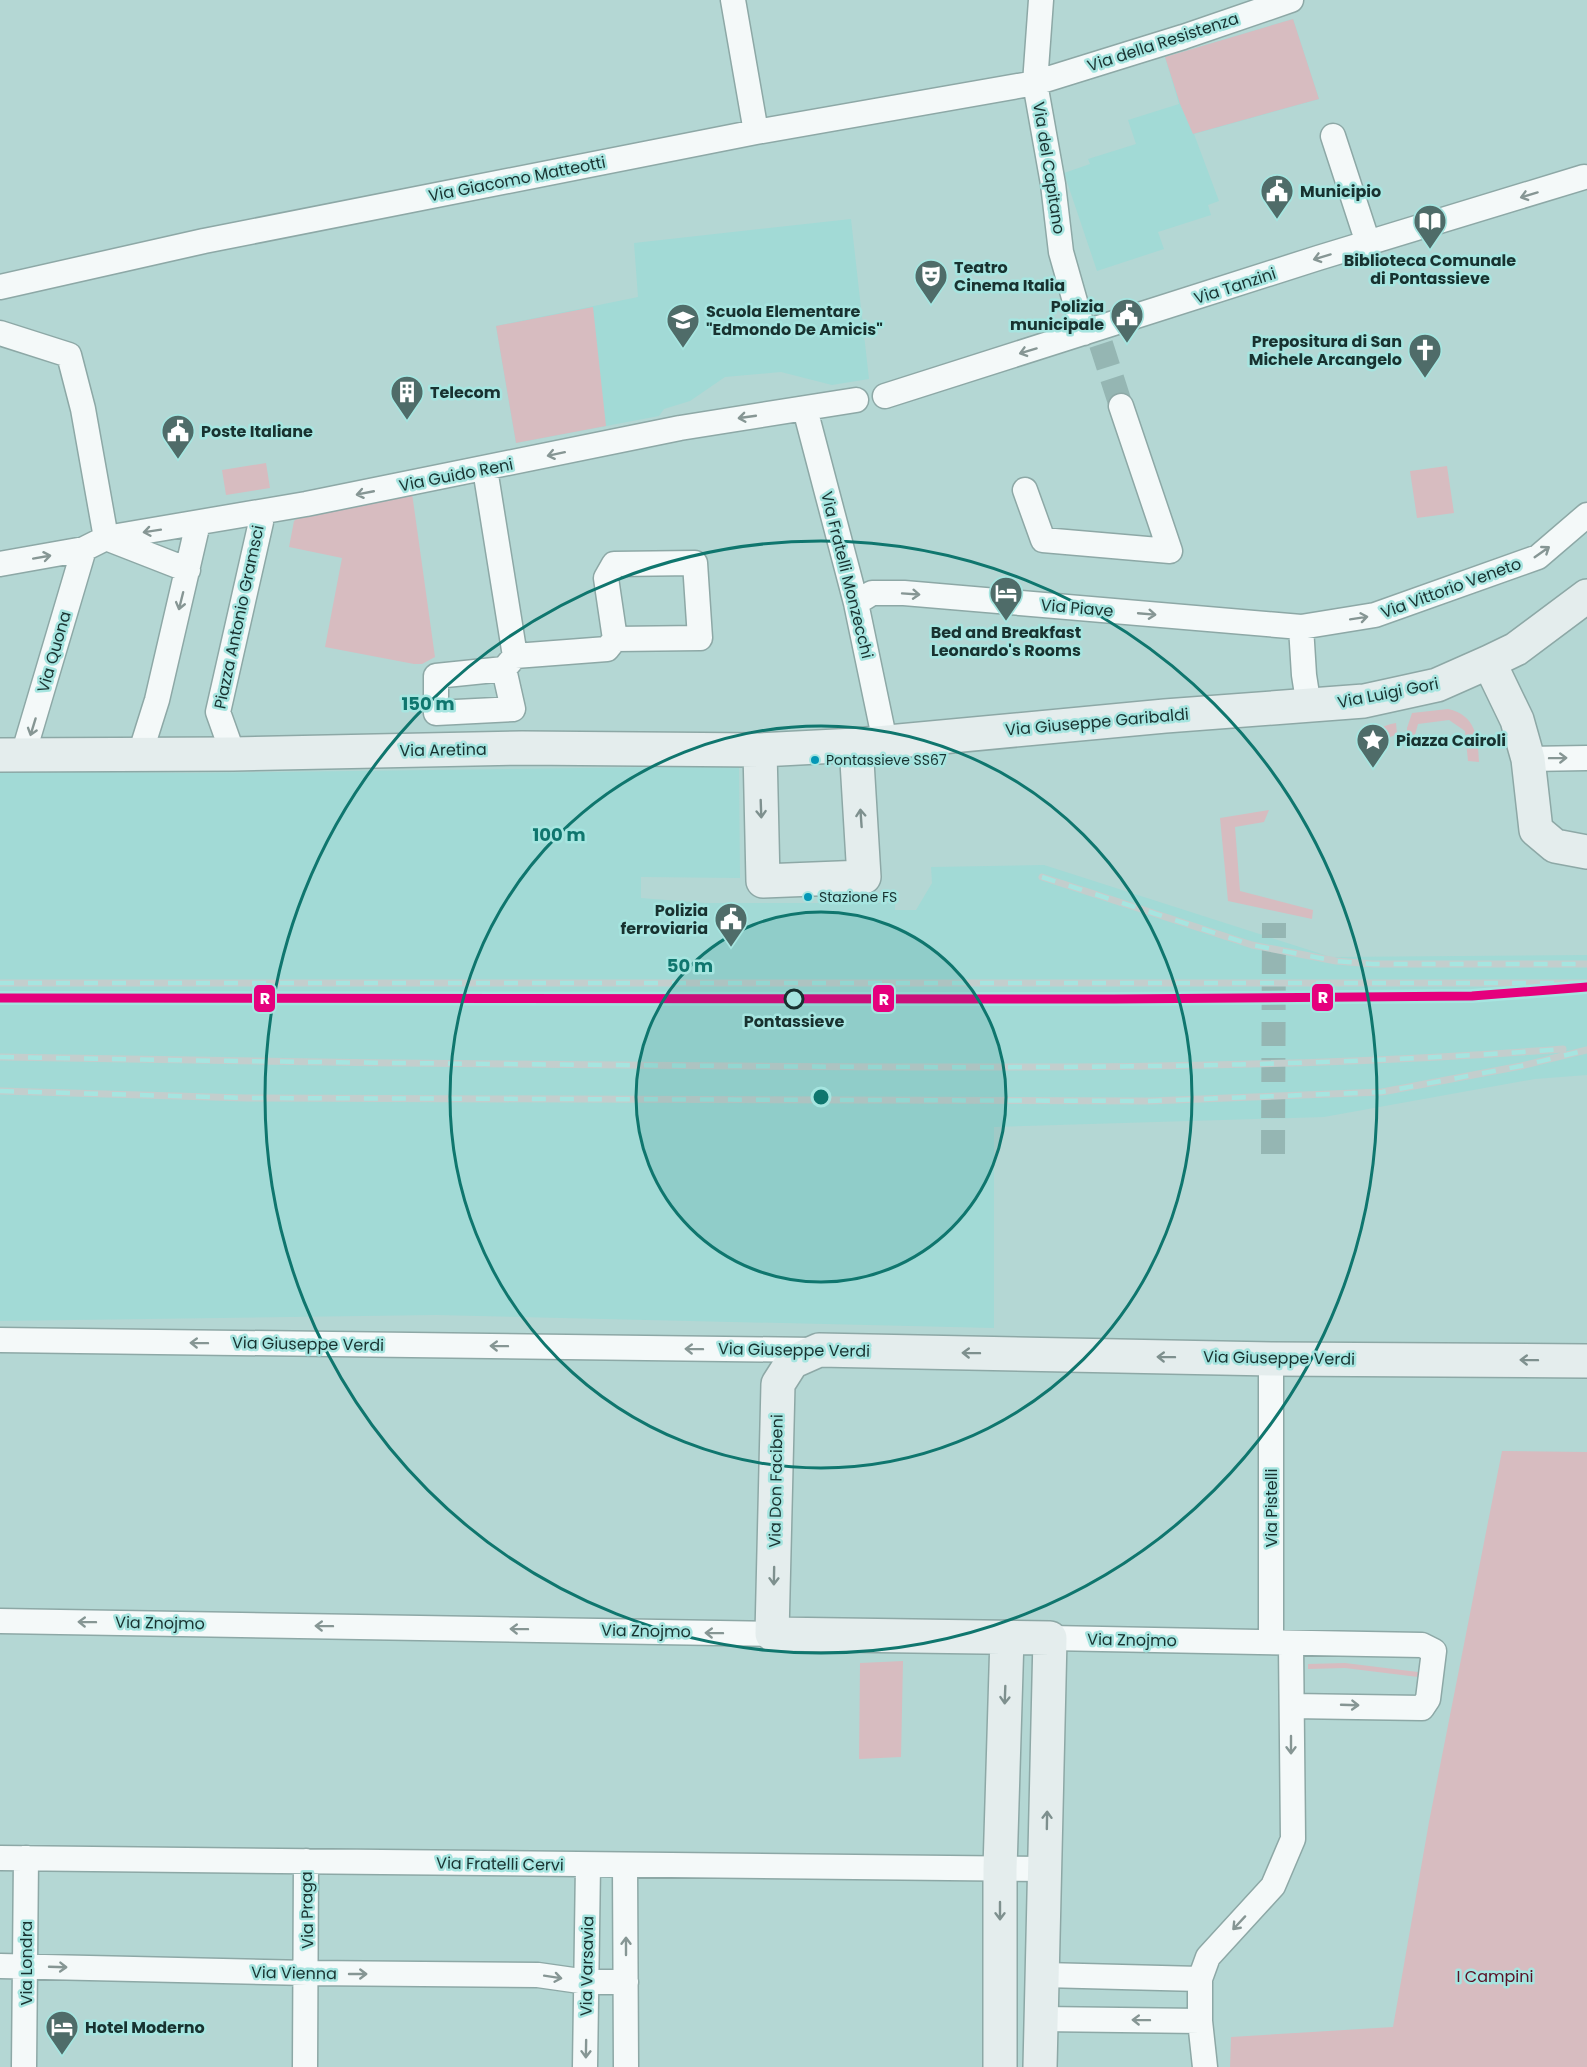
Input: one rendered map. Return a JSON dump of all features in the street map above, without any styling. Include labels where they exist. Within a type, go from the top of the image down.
[{"type":"street","points":[[733,0],[756,132]]},
{"type":"street","name":"Via del Capitano","points":[[1041,0],[1035,83],[1051,172],[1061,252],[1094,335]]},
{"type":"street","name":"Via della Resistenza","points":[[1035,83],[1183,37],[1291,0]]},
{"type":"street","name":"Via Giacomo Matteotti","points":[[0,287],[204,241],[756,132],[1035,83]]},
{"type":"street","points":[[1333,136],[1368,243]]},
{"type":"street","name":"Via Tanzini","points":[[885,396],[1094,335],[1368,243],[1584,177]]},
{"type":"street","points":[[0,333],[69,355],[83,409],[106,538],[189,570]]},
{"type":"street","points":[[805,409],[856,400]]},
{"type":"street","points":[[1025,490],[1043,540],[1170,551],[1120,406]]},
{"type":"street","name":"Via Guido Reni","points":[[0,564],[84,549],[106,538],[259,513],[680,428],[805,409]]},
{"type":"street","name":"Via Fratelli Monzecchi","points":[[805,409],[856,603],[871,743]]},
{"type":"street","points":[[485,469],[510,663],[607,649],[615,639],[606,578],[614,564],[695,563],[700,638],[615,639]]},
{"type":"street","name":"Piazza Antonio Gramsci","points":[[233,754],[218,712],[261,522],[259,513]]},
{"type":"street","name":"Via Vittorio Veneto","points":[[1301,627],[1375,615],[1538,556],[1587,515]]},
{"type":"street","points":[[140,753],[157,699],[189,570],[198,523]]},
{"type":"street","name":"Via Quona","points":[[12,755],[84,549]]},
{"type":"street","name":"Via Piave","points":[[856,603],[872,593],[904,593],[1301,627]]},
{"type":"street","name":"Via Luigi Gori","points":[[1309,706],[1364,701],[1437,685],[1516,649],[1587,596]]},
{"type":"street","points":[[1301,627],[1304,675],[1309,706]]},
{"type":"street","points":[[1489,662],[1517,720],[1528,759],[1536,830],[1555,846],[1587,852]]},
{"type":"street","name":"Via Giuseppe Garibaldi","points":[[871,743],[1165,716],[1309,706]]},
{"type":"street","points":[[760,750],[763,881],[864,877],[871,743]]},
{"type":"street","name":"Via Aretina","points":[[12,755],[233,754],[522,748],[760,750],[871,743]]},
{"type":"street","points":[[1528,759],[1587,758]]},
{"type":"street","name":"Via Giuseppe Verdi","points":[[0,1340],[819,1350],[1260,1359],[1587,1361]]},
{"type":"street","points":[[753,1350],[769,1362],[778,1384]]},
{"type":"street","points":[[778,1384],[792,1362],[819,1350]]},
{"type":"street","name":"Via Pistelli","points":[[1200,1979],[1208,1957],[1273,1886],[1293,1839],[1292,1706],[1281,1643],[1271,1374]]},
{"type":"street","name":"Via Don Facibeni","points":[[772,1634],[778,1384]]},
{"type":"street","name":"Via Znojmo","points":[[0,1621],[1422,1645],[1434,1651],[1428,1699],[1422,1708],[1345,1705],[1292,1706]]},
{"type":"street","points":[[1000,2067],[1000,1869],[1007,1637]]},
{"type":"street","points":[[1040,2067],[1044,1975],[1050,1638]]},
{"type":"street","name":"Via Fratelli Cervi","points":[[0,1858],[1046,1869]]},
{"type":"street","name":"Via Londra","points":[[24,2067],[26,1858]]},
{"type":"street","name":"Via Praga","points":[[305,2067],[306,1861]]},
{"type":"street","name":"Via Varsavia","points":[[585,2067],[588,1865]]},
{"type":"street","points":[[625,1865],[626,2067]]},
{"type":"street","name":"Via Vienna","points":[[0,1966],[307,1974],[538,1975],[587,1982],[626,1983]]},
{"type":"street","points":[[1044,1975],[1200,1979],[1200,2021],[1205,2067]]},
{"type":"street","points":[[1041,2019],[1200,2021]]},
{"type":"shaded area","points":[[1293,19],[1319,99],[1194,134],[1219,201],[1208,205],[1211,215],[1158,232],[1164,249],[1097,271],[1064,173],[1090,164],[1088,159],[1136,144],[1128,120],[1179,104],[1165,57]]},
{"type":"shaded area","name":"Scuola Elementare \"Edmondo De Amicis\"","points":[[851,219],[869,379],[832,385],[781,372],[725,377],[690,401],[664,409],[659,416],[516,443],[496,326],[638,297],[634,243]]},
{"type":"shaded area","points":[[739,766],[740,878],[641,877],[641,898],[705,903],[895,903],[895,910],[916,910],[932,883],[931,867],[1044,865],[1331,957],[1587,955],[1587,1075],[1535,1079],[1324,1117],[994,1127],[994,1328],[436,1315],[0,1321],[0,771],[188,773]]},
{"type":"green space","points":[[1293,19],[1319,99],[1193,134],[1180,104],[1165,57]]},
{"type":"green space","points":[[593,307],[606,426],[516,443],[496,326]]},
{"type":"green space","points":[[266,463],[270,488],[226,495],[222,470]]},
{"type":"green space","points":[[1447,466],[1454,513],[1417,518],[1410,471]]},
{"type":"green space","points":[[412,493],[435,657],[422,664],[414,664],[325,647],[342,558],[289,547],[294,521],[306,512]]},
{"type":"green space","points":[[1448,709],[1465,716],[1470,722],[1478,744],[1479,762],[1468,761],[1465,731],[1449,720],[1418,724],[1413,742],[1407,736],[1412,713]]},
{"type":"green space","points":[[1396,723],[1397,734],[1386,739],[1383,746],[1358,743],[1359,737]]},
{"type":"green space","points":[[1269,810],[1264,822],[1235,827],[1240,891],[1313,910],[1312,919],[1228,901],[1220,818]]},
{"type":"green space","name":"I Campini","points":[[1502,1451],[1587,1452],[1587,2067],[1230,2067],[1231,2037],[1393,2027],[1429,1822]]},
{"type":"green space","points":[[903,1661],[901,1757],[859,1759],[860,1663]]},
{"type":"green space","points":[[1345,1663],[1418,1672],[1418,1677],[1345,1668],[1308,1669],[1308,1664]]},
{"type":"tunnel","points":[[1101,344],[1121,406]]},
{"type":"tunnel","points":[[1273,1154],[1274,923]]},
{"type":"railway","points":[[1042,877],[1252,945],[1336,961],[1373,964],[1587,964]]},
{"type":"railway","points":[[0,983],[1587,983]]},
{"type":"railway","points":[[0,1057],[457,1064],[1043,1067],[1355,1061],[1563,1049]]},
{"type":"railway","points":[[0,1091],[246,1098],[1150,1101],[1382,1092],[1521,1066],[1587,1050]]},
{"type":"transit line","name":"R","points":[[0,998],[1114,999],[1472,996],[1587,987]]},
{"type":"place","name":"Municipio","points":[[1277,220]]},
{"type":"place","name":"Biblioteca Comunale di Pontassieve","points":[[1430,250]]},
{"type":"place","name":"Teatro Cinema Italia","points":[[931,305]]},
{"type":"place","name":"Polizia municipale","points":[[1127,344]]},
{"type":"place","name":"Scuola Elementare \"Edmondo De Amicis\"","points":[[683,349]]},
{"type":"place","name":"Prepositura di San Michele Arcangelo","points":[[1425,379]]},
{"type":"place","name":"Telecom","points":[[407,421]]},
{"type":"place","name":"Poste Italiane","points":[[178,460]]},
{"type":"place","name":"Bed and Breakfast Leonardo's Rooms","points":[[1006,622]]},
{"type":"place","name":"Pontassieve SS67","points":[[815,760]]},
{"type":"place","name":"Piazza Cairoli","points":[[1373,769]]},
{"type":"place","name":"Stazione FS","points":[[808,897]]},
{"type":"place","name":"Polizia ferroviaria","points":[[731,948]]},
{"type":"place","name":"Pontassieve","points":[[794,999]]},
{"type":"place","name":"Hotel Moderno","points":[[62,2056]]}]
